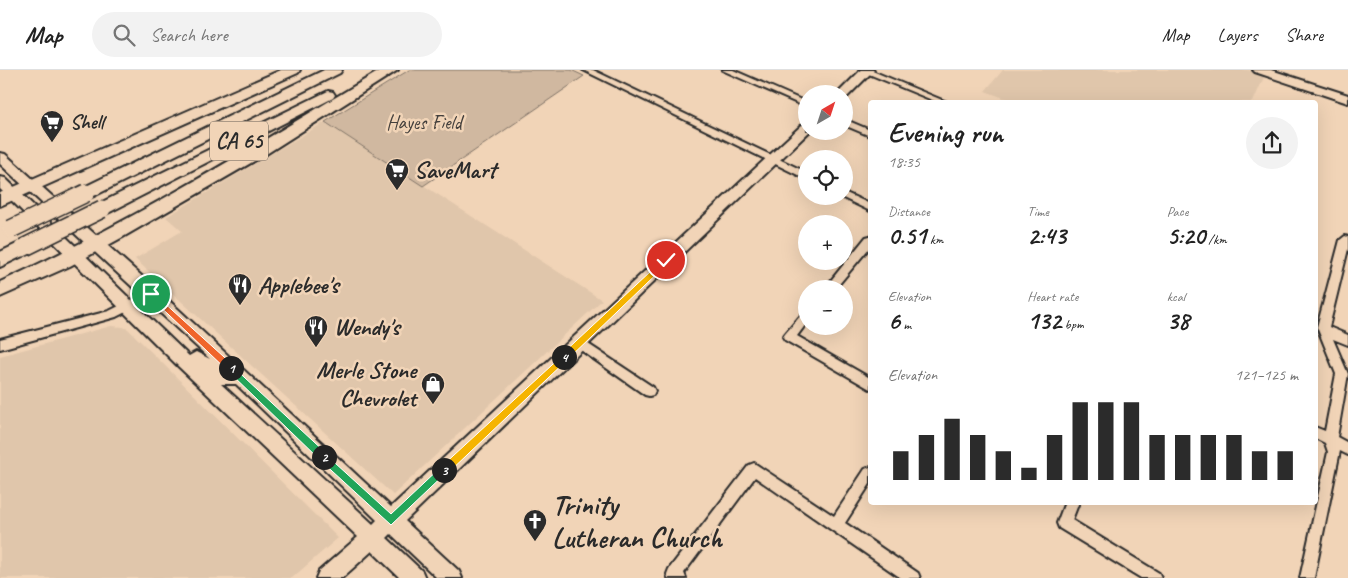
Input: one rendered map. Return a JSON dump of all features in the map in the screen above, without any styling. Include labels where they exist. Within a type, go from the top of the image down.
[{"type":"highway","points":[[6,197],[293,70]]},
{"type":"highway","name":"CA 65","points":[[5,231],[335,70]]},
{"type":"highway","name":"CA 65","points":[[0,260],[273,124],[374,70]]},
{"type":"highway","points":[[0,290],[95,245],[265,147],[391,70]]},
{"type":"main road","points":[[852,85],[866,70]]},
{"type":"main road","points":[[1259,70],[1348,99]]},
{"type":"main road","points":[[326,578],[391,521],[798,136]]},
{"type":"main road","points":[[0,157],[151,294],[452,578]]},
{"type":"main road","points":[[0,181],[6,197],[76,255],[185,362],[248,419],[415,578]]},
{"type":"main road","points":[[150,327],[165,331],[214,373],[224,378],[240,377]]},
{"type":"main road","points":[[248,419],[255,414],[269,418],[298,443],[315,449]]},
{"type":"street","points":[[587,70],[798,172]]},
{"type":"street","points":[[726,70],[798,102]]},
{"type":"street","points":[[866,70],[938,100]]},
{"type":"street","points":[[853,126],[868,133]]},
{"type":"street","points":[[853,200],[868,207]]},
{"type":"street","points":[[1306,578],[1334,452],[1330,440],[1342,374],[1323,326],[1345,240]]},
{"type":"street","points":[[837,280],[868,242]]},
{"type":"street","points":[[0,344],[112,314],[151,294]]},
{"type":"street","points":[[798,326],[789,337],[868,383]]},
{"type":"street","points":[[1324,330],[1348,340]]},
{"type":"street","points":[[579,343],[649,391]]},
{"type":"street","points":[[1318,434],[1348,449]]},
{"type":"street","points":[[676,576],[754,469],[913,578]]},
{"type":"street","points":[[836,525],[868,476]]},
{"type":"street","points":[[1071,505],[1064,523],[1154,578]]},
{"type":"shaded area","points":[[1003,70],[1248,70],[1265,75],[1254,100],[1010,100],[985,91]]},
{"type":"shaded area","points":[[325,122],[602,300],[393,495],[135,259],[182,231],[166,217]]},
{"type":"shaded area","points":[[111,326],[128,329],[338,538],[292,578],[0,578],[0,356]]},
{"type":"green space","name":"Hayes Field","points":[[409,70],[571,70],[584,76],[423,186],[325,122]]},
{"type":"place","name":"Shell","points":[[52,143]]},
{"type":"place","name":"SaveMart","points":[[397,191]]},
{"type":"place","name":"Applebee's","points":[[240,306]]},
{"type":"place","name":"Wendy's","points":[[316,348]]},
{"type":"place","name":"Merle Stone Chevrolet","points":[[433,405]]},
{"type":"place","name":"Trinity Lutheran Church","points":[[535,542]]},
{"type":"route","points":[[151,294],[391,521],[666,260]]}]
